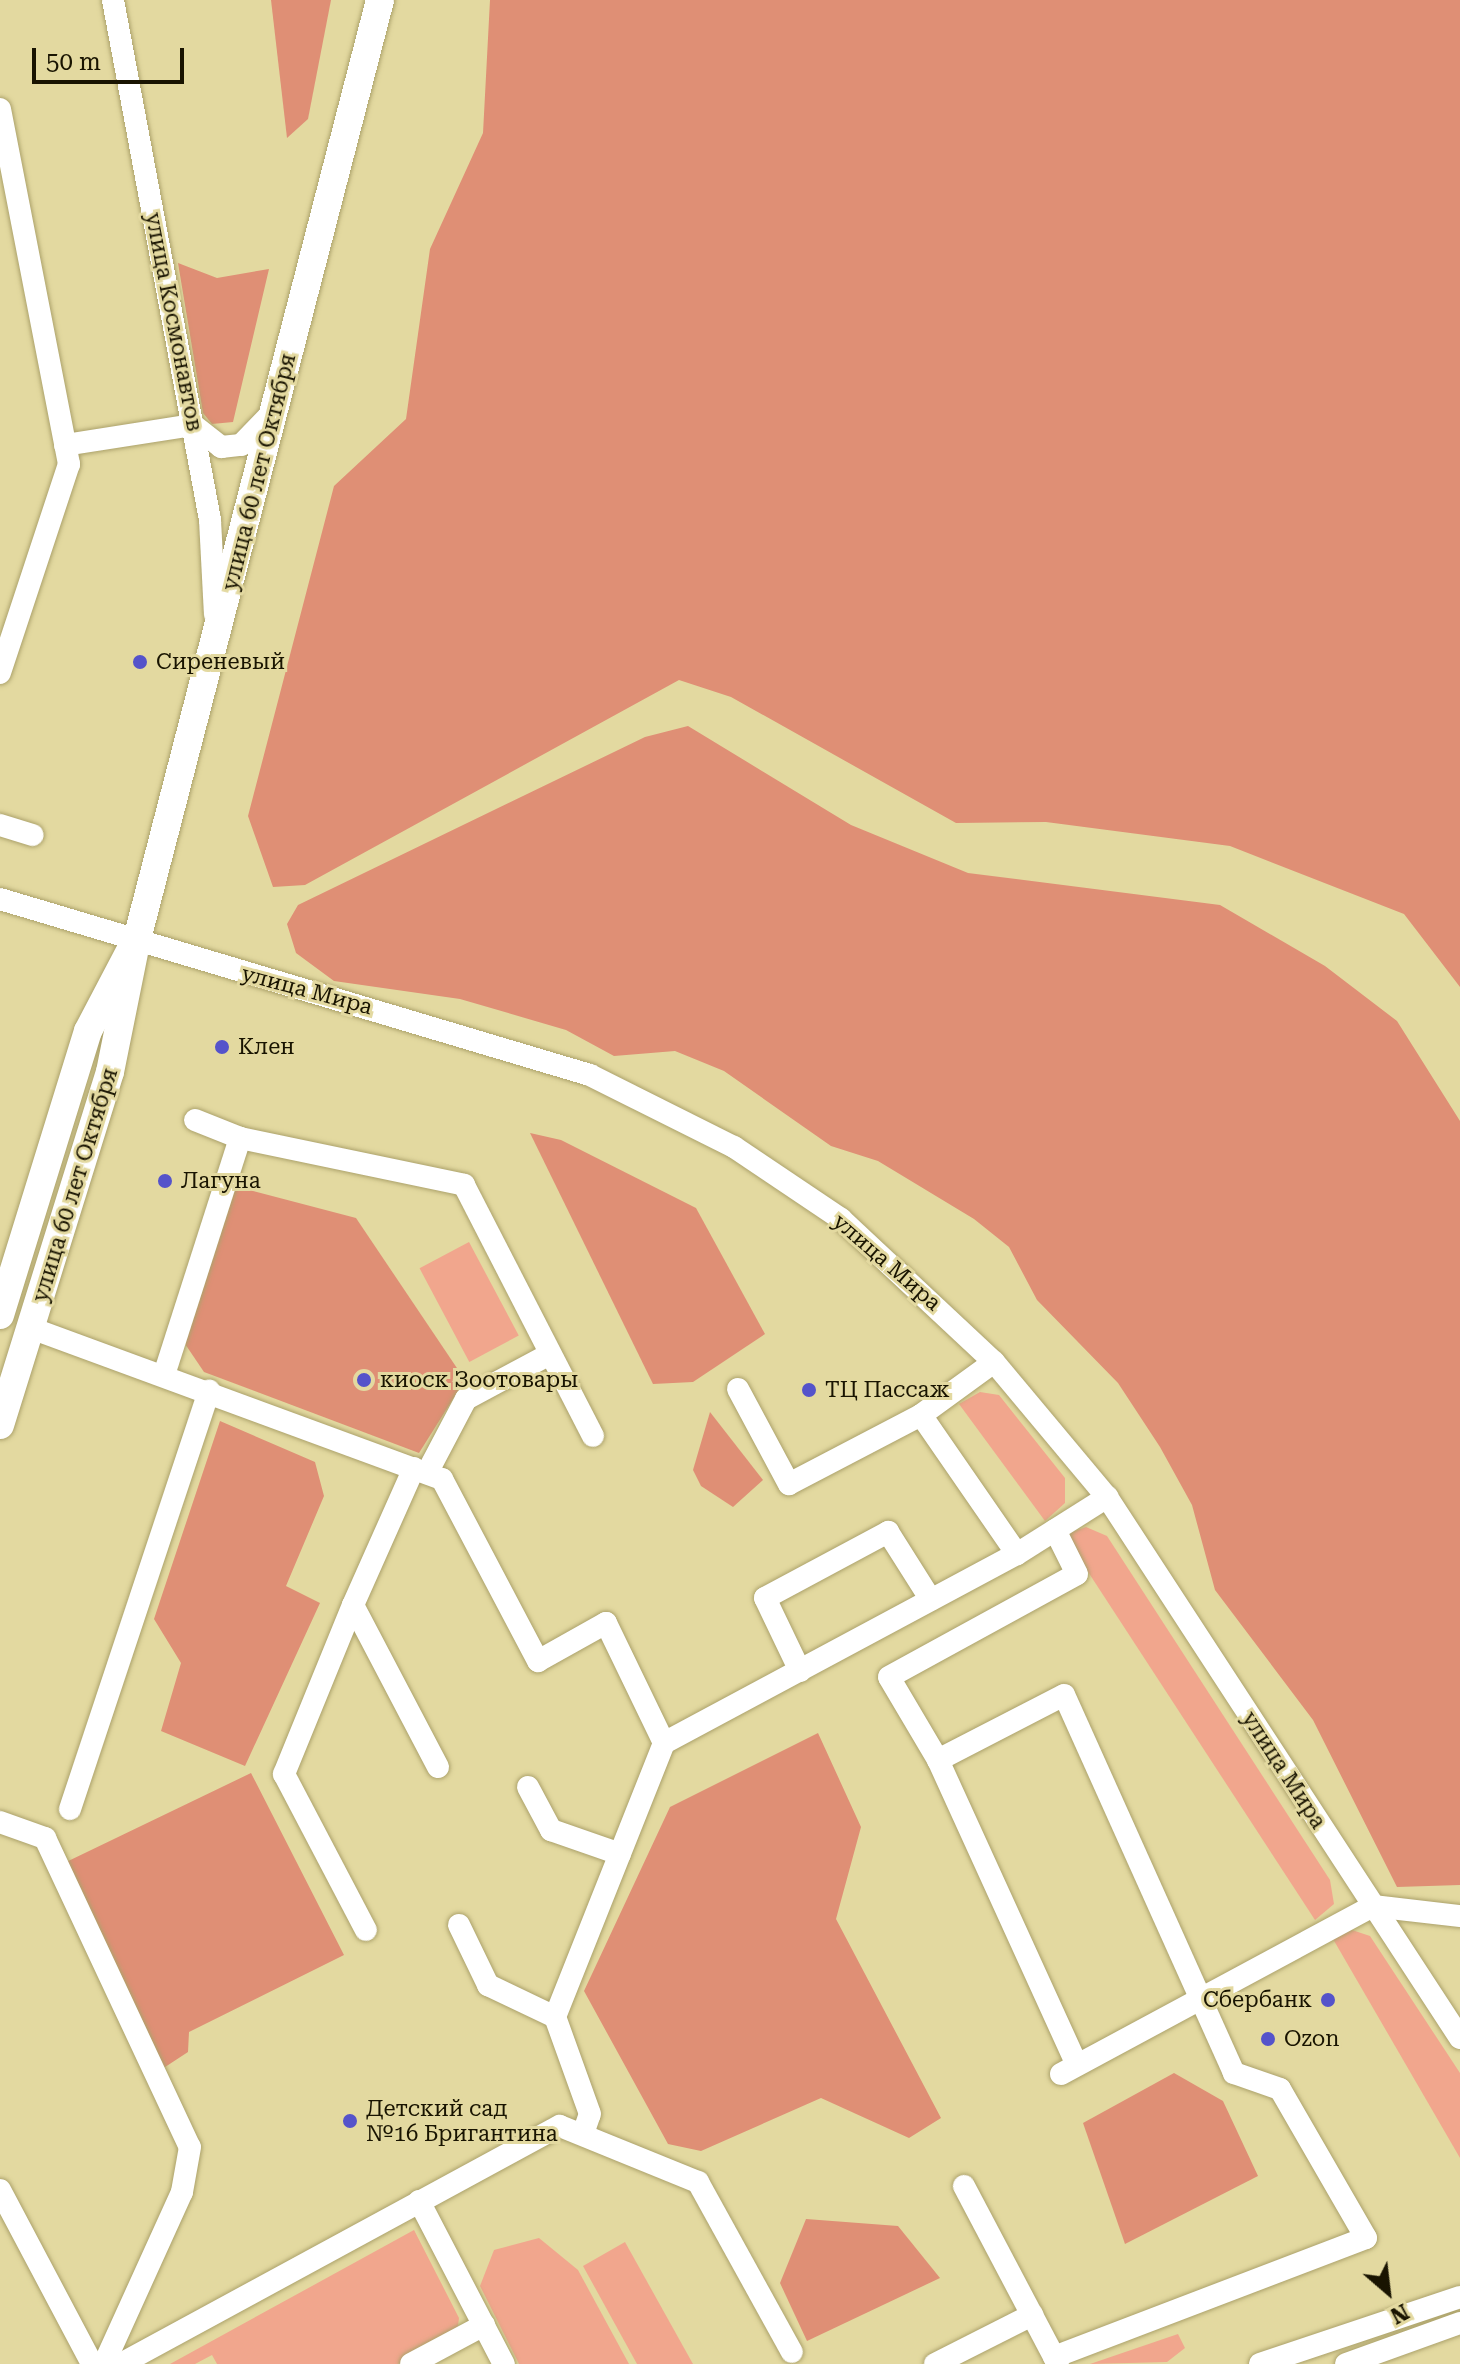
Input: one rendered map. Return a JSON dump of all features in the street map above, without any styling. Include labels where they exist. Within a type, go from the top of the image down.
[{"type":"main road","name":"улица 60 лет Октября","points":[[0,1425],[110,1072],[136,943],[380,0]]},
{"type":"main road","name":"улица 60 лет Октября","points":[[0,1317],[88,1031],[136,943]]},
{"type":"main road","points":[[0,1317],[31,1328]]},
{"type":"street","name":"улица Космонавтов","points":[[113,0],[210,520],[215,645]]},
{"type":"street","points":[[0,109],[69,464],[0,673]]},
{"type":"street","points":[[65,445],[193,425],[213,443],[241,445],[259,434],[276,402]]},
{"type":"street","points":[[210,520],[225,538],[248,519]]},
{"type":"street","points":[[0,825],[32,835]]},
{"type":"street","name":"улица Мира","points":[[0,899],[136,943],[590,1075],[734,1147],[841,1219],[994,1362],[1107,1497],[1460,2038]]},
{"type":"street","points":[[195,1120],[240,1138],[464,1185],[593,1436]]},
{"type":"street","points":[[164,1375],[240,1138]]},
{"type":"street","points":[[31,1328],[442,1479],[538,1661],[606,1623],[664,1743]]},
{"type":"street","points":[[366,1930],[284,1774],[353,1605],[420,1471],[466,1399],[550,1354]]},
{"type":"street","points":[[738,1389],[789,1484],[921,1415],[994,1362]]},
{"type":"street","points":[[70,1809],[209,1391]]},
{"type":"street","points":[[921,1415],[1017,1554]]},
{"type":"street","points":[[584,2131],[590,2114],[555,2017],[664,1743],[1017,1554],[1107,1497]]},
{"type":"street","points":[[1055,1530],[1077,1574],[889,1677],[938,1760],[1069,2069],[1373,1906],[1460,1916]]},
{"type":"street","points":[[800,1671],[765,1598],[888,1532],[931,1600]]},
{"type":"street","points":[[353,1605],[438,1767]]},
{"type":"street","points":[[938,1760],[1064,1695],[1198,2000],[1234,2073],[1280,2089],[1366,2238],[1056,2360],[964,2186]]},
{"type":"street","points":[[528,1787],[551,1830],[620,1854]]},
{"type":"street","points":[[0,1822],[45,1838],[190,2147],[182,2192],[104,2364]]},
{"type":"street","points":[[459,1925],[488,1985],[555,2017]]},
{"type":"street","points":[[121,2364],[560,2126],[584,2131],[698,2182],[792,2352]]},
{"type":"street","points":[[0,2190],[92,2364]]},
{"type":"street","points":[[419,2201],[504,2364]]},
{"type":"street","points":[[1260,2364],[1460,2297]]},
{"type":"street","points":[[935,2364],[1032,2315]]},
{"type":"street","points":[[1346,2364],[1460,2323]]},
{"type":"street","points":[[411,2364],[484,2325]]},
{"type":"shaded area","points":[[271,0],[331,0],[308,119],[287,138]]},
{"type":"shaded area","points":[[490,0],[1460,0],[1460,987],[1404,914],[1230,846],[1046,822],[956,823],[731,697],[679,680],[305,885],[273,887],[248,816],[334,486],[406,419],[430,249],[483,133]]},
{"type":"shaded area","points":[[178,263],[217,278],[269,269],[233,422],[212,424],[203,413]]},
{"type":"shaded area","points":[[688,726],[851,825],[968,873],[1220,905],[1325,966],[1397,1021],[1460,1121],[1460,1885],[1397,1887],[1313,1720],[1215,1590],[1192,1505],[1160,1447],[1118,1383],[1037,1300],[1009,1247],[974,1219],[878,1161],[831,1146],[724,1071],[675,1051],[614,1056],[566,1030],[460,999],[334,981],[296,953],[287,924],[298,905],[645,737]]},
{"type":"shaded area","points":[[530,1133],[561,1140],[696,1208],[765,1334],[693,1382],[653,1384]]},
{"type":"shaded area","points":[[230,1185],[356,1218],[465,1380],[419,1453],[204,1372],[179,1335]]},
{"type":"shaded area","points":[[469,1242],[519,1336],[469,1362],[420,1268]]},
{"type":"shaded area","points":[[980,1392],[999,1395],[1065,1478],[1065,1503],[1045,1521],[959,1404]]},
{"type":"shaded area","points":[[710,1412],[763,1480],[733,1507],[701,1486],[693,1470]]},
{"type":"shaded area","points":[[220,1421],[315,1462],[324,1496],[286,1586],[320,1603],[245,1766],[161,1731],[181,1663],[154,1619]]},
{"type":"shaded area","points":[[1086,1527],[1107,1536],[1330,1880],[1334,1904],[1315,1920],[1064,1535]]},
{"type":"shaded area","points":[[818,1733],[861,1827],[836,1919],[941,2118],[909,2138],[821,2098],[701,2151],[668,2144],[584,1991],[670,1807]]},
{"type":"shaded area","points":[[251,1773],[344,1955],[189,2032],[188,2052],[159,2071],[60,1865]]},
{"type":"shaded area","points":[[1352,1930],[1370,1936],[1460,2073],[1460,2158],[1333,1939]]},
{"type":"shaded area","points":[[1174,2073],[1223,2101],[1258,2176],[1125,2244],[1083,2123]]},
{"type":"shaded area","points":[[806,2219],[898,2226],[940,2278],[807,2341],[780,2283]]},
{"type":"shaded area","points":[[414,2230],[459,2318],[457,2333],[398,2364],[217,2364],[212,2355],[195,2364],[170,2364]]},
{"type":"shaded area","points":[[539,2238],[578,2270],[629,2364],[519,2364],[480,2286],[494,2250]]},
{"type":"shaded area","points":[[625,2242],[693,2364],[637,2364],[583,2266]]},
{"type":"shaded area","points":[[1178,2334],[1185,2348],[1167,2362],[1090,2364]]},
{"type":"place","name":"Сиреневый","points":[[140,662]]},
{"type":"place","name":"Клен","points":[[222,1047]]},
{"type":"place","name":"Лагуна","points":[[165,1181]]},
{"type":"place","name":"киоск Зоотовары","points":[[364,1380]]},
{"type":"place","name":"ТЦ Пассаж","points":[[809,1390]]},
{"type":"place","name":"Сбербанк","points":[[1328,2000]]},
{"type":"place","name":"Ozon","points":[[1268,2039]]},
{"type":"place","name":"Детский сад №16 Бригантина","points":[[350,2121]]}]
